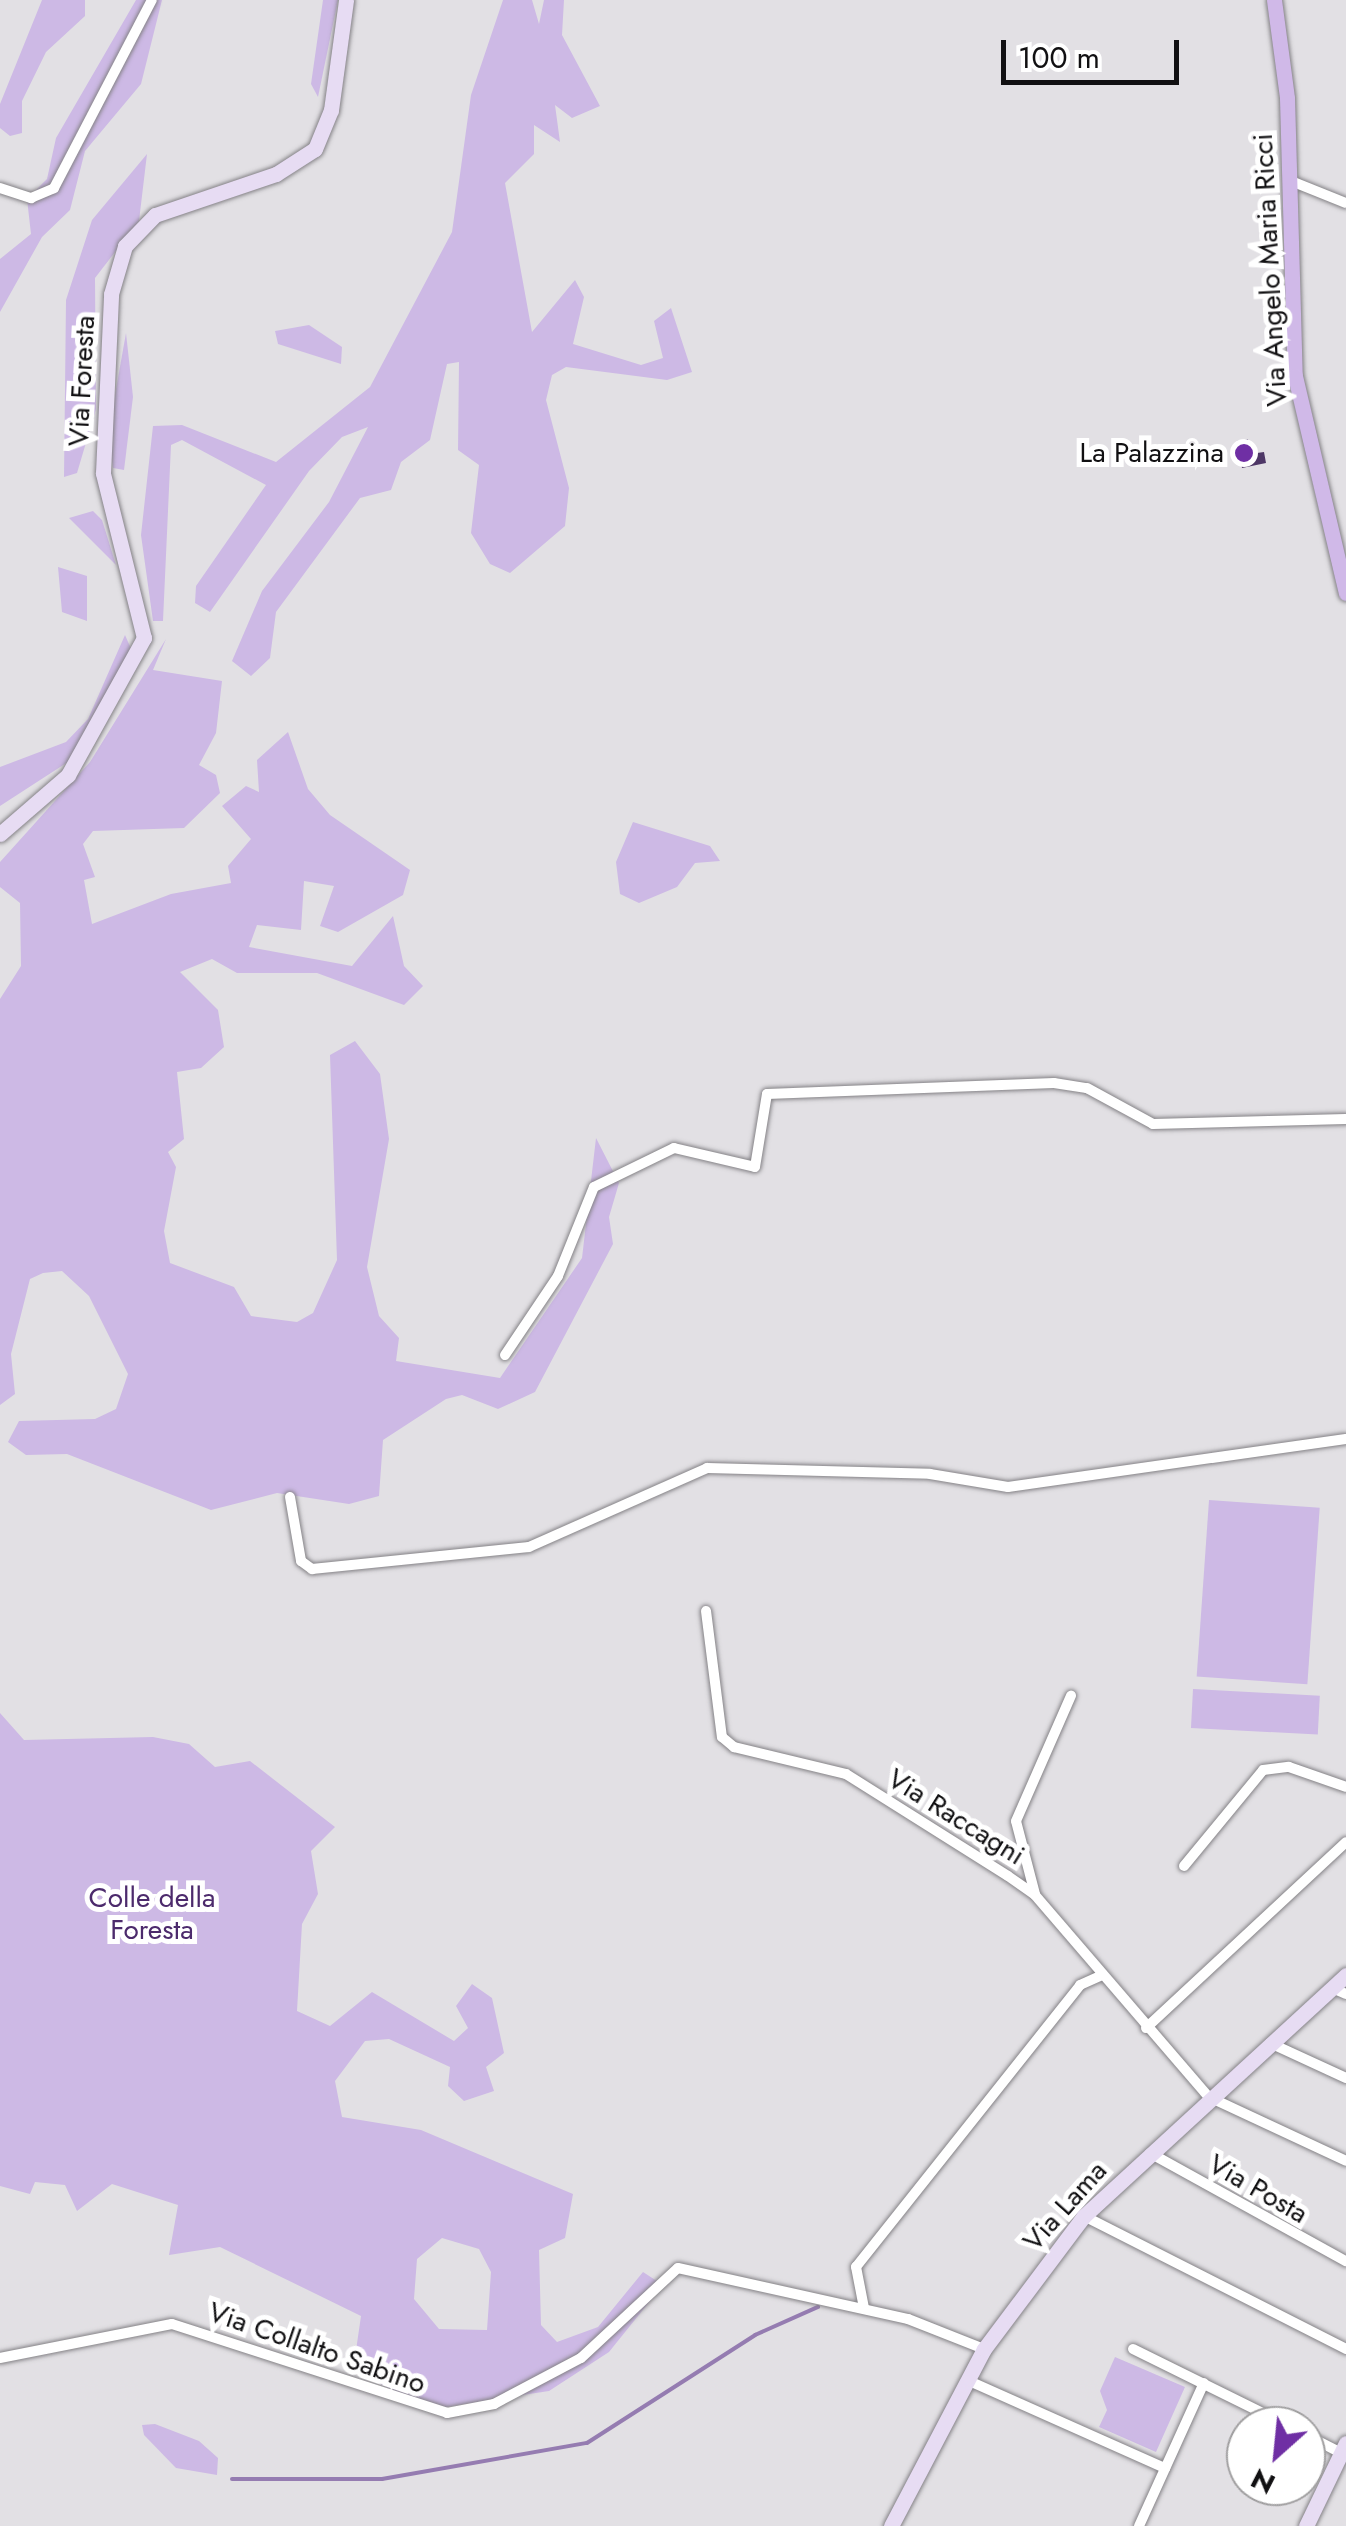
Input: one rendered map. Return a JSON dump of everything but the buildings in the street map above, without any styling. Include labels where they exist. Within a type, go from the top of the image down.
[{"type":"main road","name":"Via Foresta","points":[[0,834],[68,774],[144,638],[103,473],[111,294],[125,246],[155,215],[276,174],[315,149],[330,110],[346,0]]},
{"type":"main road","name":"Via Angelo Maria Ricci","points":[[1274,0],[1290,181],[1295,376],[1346,594]]},
{"type":"main road","name":"Via Lama","points":[[891,2526],[984,2349],[1084,2216],[1270,2043],[1339,1991],[1346,1976]]},
{"type":"main road","points":[[1306,2526],[1344,2448]]},
{"type":"street","points":[[0,188],[32,198],[54,188],[152,0]]},
{"type":"street","points":[[1290,181],[1346,203]]},
{"type":"street","points":[[505,1355],[558,1276],[594,1187],[674,1148],[755,1167],[767,1094],[1054,1083],[1087,1088],[1153,1124],[1346,1119]]},
{"type":"street","points":[[290,1497],[288,1516],[312,1568],[529,1547],[707,1468],[930,1474],[1008,1488],[1346,1440]]},
{"type":"street","name":"Via Raccagni","points":[[706,1610],[722,1737],[734,1747],[771,1763],[846,1774],[1036,1895],[1100,1976],[1209,2098]]},
{"type":"street","points":[[1036,1895],[1016,1821],[1071,1696]]},
{"type":"street","points":[[1184,1866],[1263,1770],[1289,1767],[1346,1786]]},
{"type":"street","points":[[1146,2028],[1346,1842]]},
{"type":"street","points":[[864,2308],[856,2267],[1080,1986],[1100,1976]]},
{"type":"street","points":[[1270,2043],[1346,2078]]},
{"type":"street","points":[[1209,2098],[1346,2161]]},
{"type":"street","name":"Via Posta","points":[[1150,2153],[1346,2261]]},
{"type":"street","points":[[1084,2216],[1346,2349]]},
{"type":"street","name":"Via Collalto Sabino","points":[[0,2358],[172,2324],[447,2413],[494,2404],[581,2358],[678,2268],[864,2308],[984,2349]]},
{"type":"street","points":[[1132,2348],[1249,2406]]},
{"type":"street","points":[[967,2380],[1165,2468]]},
{"type":"street","points":[[1139,2526],[1204,2383]]},
{"type":"green space","points":[[42,0],[85,0],[85,16],[46,52],[22,101],[22,133],[10,136],[0,128],[0,104]]},
{"type":"green space","points":[[136,0],[162,0],[141,84],[85,151],[70,210],[42,237],[0,312],[0,259],[31,234],[27,199],[47,179],[56,138]]},
{"type":"green space","points":[[323,0],[338,0],[318,97],[311,84]]},
{"type":"green space","points":[[503,0],[532,0],[539,24],[544,0],[564,0],[562,35],[600,106],[572,118],[555,105],[560,142],[534,125],[534,154],[505,183],[532,332],[575,280],[584,297],[573,344],[641,365],[663,358],[654,321],[671,308],[692,372],[667,380],[566,367],[552,375],[546,400],[569,488],[565,526],[510,573],[490,564],[471,533],[479,465],[458,450],[459,362],[447,364],[430,440],[401,462],[391,490],[360,498],[276,612],[270,658],[251,676],[232,661],[262,591],[329,502],[368,427],[342,437],[309,471],[210,612],[195,603],[196,586],[266,485],[182,440],[171,445],[163,621],[153,621],[141,535],[153,426],[182,425],[276,462],[370,387],[452,232],[471,95]]},
{"type":"green space","points":[[147,154],[139,221],[95,278],[96,409],[77,473],[64,477],[66,300],[92,220]]},
{"type":"green space","points":[[309,325],[342,347],[341,364],[278,344],[275,331]]},
{"type":"green space","points":[[126,333],[133,397],[124,470],[113,468],[108,434]]},
{"type":"green space","points":[[93,511],[102,520],[116,565],[69,518]]},
{"type":"green space","points":[[58,567],[87,576],[87,621],[62,612]]},
{"type":"green space","points":[[125,635],[132,651],[71,760],[0,806],[0,767],[66,742],[88,719]]},
{"type":"green space","points":[[166,639],[153,670],[222,681],[216,733],[199,765],[216,775],[220,793],[184,828],[93,831],[83,844],[95,877],[84,880],[92,924],[171,894],[231,883],[228,866],[251,839],[222,806],[246,786],[259,792],[257,760],[288,732],[308,789],[330,815],[410,870],[403,895],[338,932],[320,926],[334,886],[304,881],[301,930],[257,925],[249,947],[352,966],[393,916],[404,966],[423,986],[404,1005],[317,973],[237,973],[212,959],[180,972],[218,1010],[224,1047],[201,1068],[177,1072],[184,1139],[168,1152],[176,1167],[164,1231],[170,1263],[234,1287],[251,1316],[297,1322],[313,1313],[337,1260],[330,1055],[355,1041],[380,1074],[389,1139],[367,1267],[379,1316],[399,1338],[396,1361],[500,1378],[582,1258],[596,1138],[619,1183],[609,1217],[613,1244],[535,1392],[498,1409],[462,1395],[446,1399],[383,1440],[379,1496],[349,1504],[277,1493],[211,1510],[67,1454],[26,1455],[8,1442],[19,1421],[95,1419],[116,1409],[128,1374],[89,1296],[62,1271],[30,1279],[11,1354],[15,1394],[0,1405],[0,999],[21,966],[20,903],[0,887],[0,862],[90,762]]},
{"type":"green space","points":[[633,822],[710,846],[720,861],[695,863],[677,887],[639,903],[620,894],[616,862]]},
{"type":"green space","points":[[1209,1500],[1320,1508],[1307,1684],[1197,1677]]},
{"type":"green space","points":[[1193,1689],[1320,1696],[1318,1735],[1191,1728]]},
{"type":"green space","name":"Colle della Foresta","points":[[0,1713],[24,1740],[153,1737],[189,1744],[215,1767],[250,1761],[335,1827],[311,1851],[318,1894],[302,1924],[297,2011],[330,2026],[372,1992],[454,2041],[468,2028],[456,2006],[472,1984],[492,1998],[504,2053],[486,2067],[494,2091],[464,2101],[448,2086],[450,2067],[389,2039],[365,2041],[335,2081],[342,2117],[421,2130],[573,2194],[565,2238],[539,2250],[541,2325],[557,2342],[598,2327],[643,2272],[663,2285],[609,2352],[549,2391],[433,2409],[353,2371],[361,2316],[220,2247],[169,2255],[178,2205],[112,2184],[77,2211],[65,2185],[35,2182],[30,2194],[0,2186]],"holes":[[[442,2238],[479,2249],[491,2272],[487,2330],[439,2329],[414,2299],[417,2259]]]},
{"type":"green space","points":[[1115,2357],[1185,2387],[1156,2452],[1099,2427],[1107,2410],[1100,2391]]},
{"type":"green space","points":[[155,2424],[199,2441],[218,2458],[217,2475],[176,2468],[144,2435],[142,2425]]},
{"type":"waterway","points":[[232,2479],[382,2479],[587,2443],[755,2335],[818,2307]]},
{"type":"place","name":"La Palazzina","points":[[1244,453]]}]
